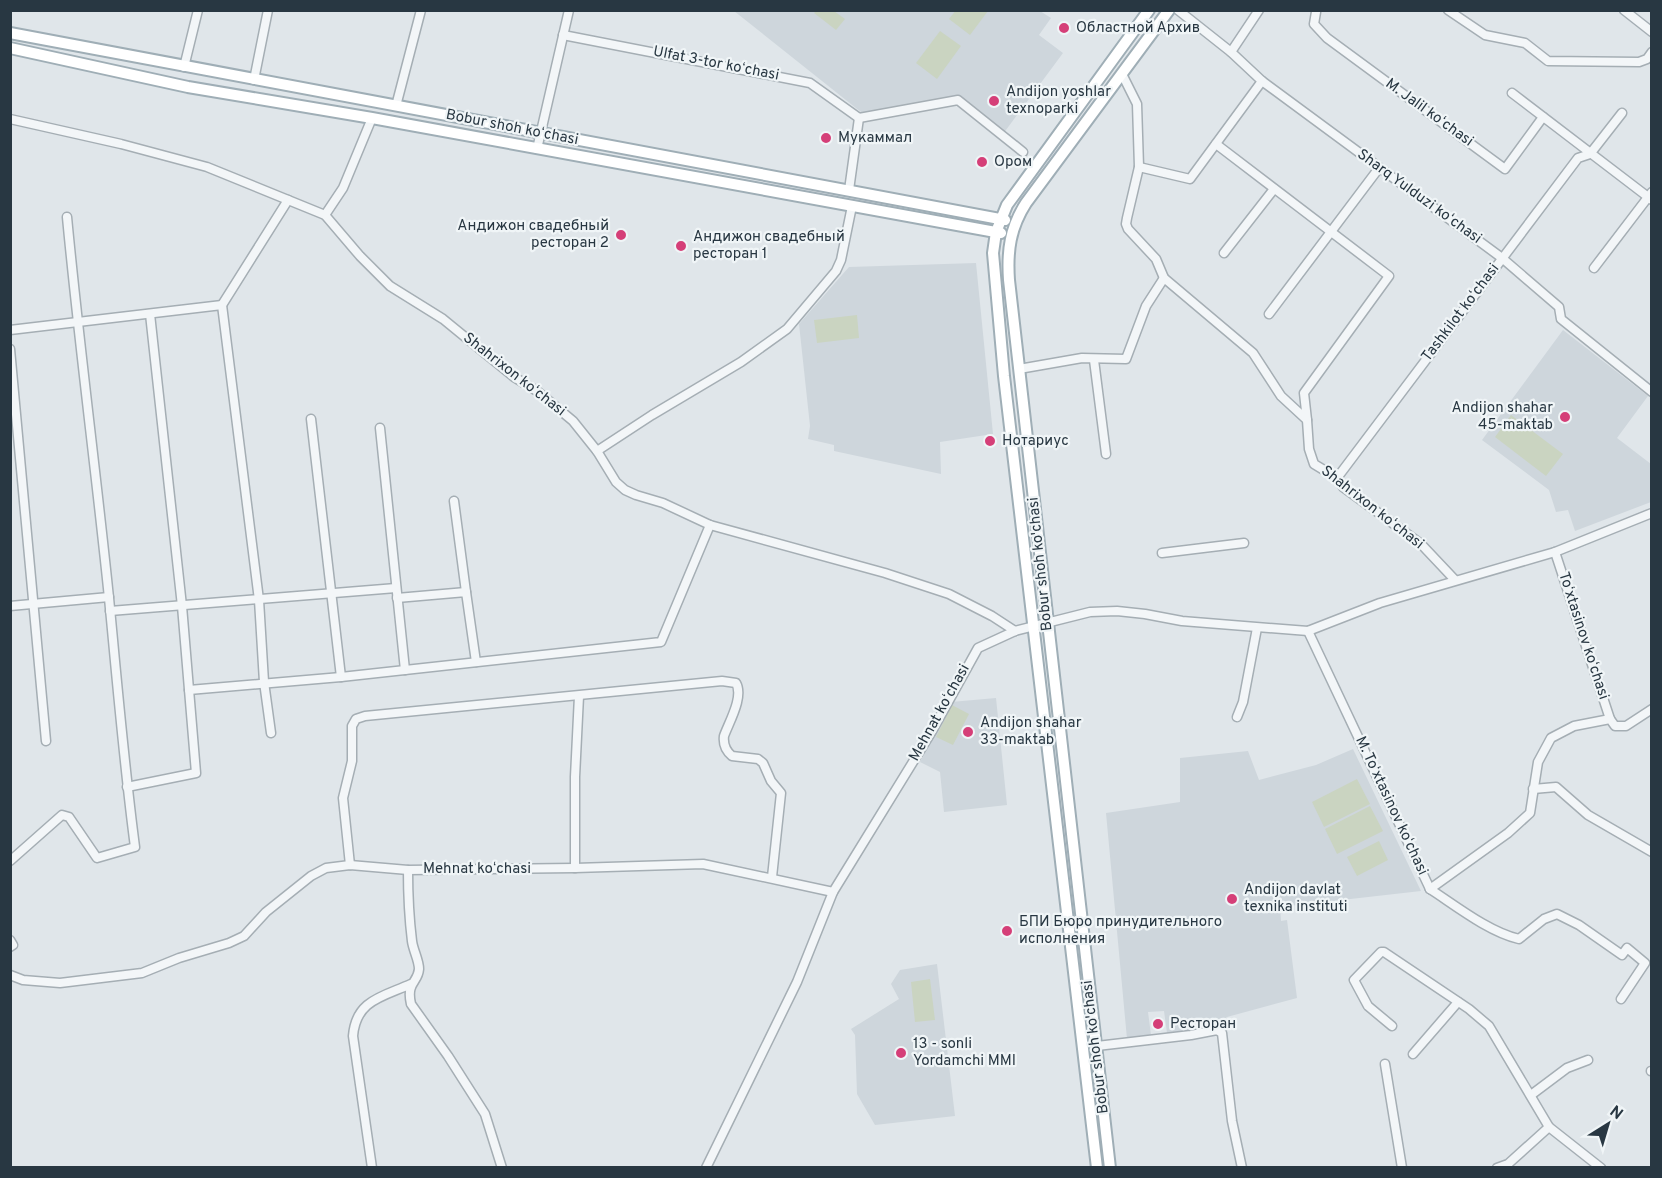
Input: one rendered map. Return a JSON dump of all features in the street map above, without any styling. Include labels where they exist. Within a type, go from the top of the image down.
[{"type":"main road","name":"Bobur shoh ko'chasi","points":[[1097,1167],[993,273],[993,253],[1000,219],[1024,181],[1149,10]]},
{"type":"main road","name":"Bobur shoh ko'chasi","points":[[1110,1167],[1019,369],[1009,277],[1008,245],[1014,222],[1035,190],[1169,10]]},
{"type":"main road","name":"Bobur shoh koʻchasi","points":[[10,33],[1014,222]]},
{"type":"main road","name":"Bobur shoh koʻchasi","points":[[10,48],[188,87],[372,118],[1010,235]]},
{"type":"main road","points":[[969,227],[970,213]]},
{"type":"street","points":[[184,67],[198,10]]},
{"type":"street","points":[[254,80],[268,10]]},
{"type":"street","points":[[396,106],[421,10]]},
{"type":"street","points":[[537,149],[569,10]]},
{"type":"street","name":"Sharq Yulduzi koʻchasi","points":[[1178,10],[1263,81],[1502,258],[1558,307],[1561,319],[1652,392]]},
{"type":"street","points":[[1231,52],[1259,10]]},
{"type":"street","points":[[1448,10],[1485,34],[1525,43],[1548,61],[1639,62],[1647,59],[1652,52]]},
{"type":"street","points":[[1624,10],[1652,32]]},
{"type":"street","name":"M. Jalil koʻchasi","points":[[1315,11],[1314,24],[1328,38],[1505,169],[1543,117]]},
{"type":"street","name":"Ulfat 3-tor koʻchasi","points":[[563,35],[810,83],[859,118]]},
{"type":"street","points":[[1122,74],[1137,104],[1139,167],[1126,224],[1128,229],[1156,259],[1164,278],[1253,353],[1281,396],[1307,420]]},
{"type":"street","points":[[1139,167],[1190,179],[1263,81]]},
{"type":"street","points":[[1512,93],[1590,154],[1650,196],[1594,268]]},
{"type":"street","points":[[849,190],[859,118],[958,100],[1023,152]]},
{"type":"street","name":"Tashkilot koʻchasi","points":[[1337,478],[1578,158],[1590,154],[1622,113]]},
{"type":"street","points":[[325,215],[343,188],[372,118]]},
{"type":"street","name":"Shahrixon koʻchasi","points":[[10,119],[121,144],[207,167],[325,215],[360,256],[390,286],[443,319],[514,377],[537,391],[573,421],[597,451],[616,482],[625,490],[663,503],[710,525],[885,573],[949,594],[992,616],[1015,631]]},
{"type":"street","points":[[1216,144],[1331,232]]},
{"type":"street","points":[[1269,314],[1379,168]]},
{"type":"street","points":[[1224,252],[1274,189]]},
{"type":"street","points":[[271,733],[264,682],[259,600],[222,305],[288,200]]},
{"type":"street","points":[[597,451],[741,362],[787,329],[836,271],[841,260],[852,206]]},
{"type":"street","points":[[10,861],[62,815],[69,817],[97,858],[135,847],[67,217]]},
{"type":"street","name":"Shahrixon koʻchasi","points":[[1331,232],[1389,276],[1304,393],[1309,449],[1314,464],[1337,478],[1343,487],[1421,544],[1455,580]]},
{"type":"street","points":[[1019,369],[1082,358],[1126,359],[1146,306],[1164,278]]},
{"type":"street","points":[[10,330],[222,305]]},
{"type":"street","points":[[127,787],[196,773],[182,606],[150,314]]},
{"type":"street","points":[[10,349],[46,741]]},
{"type":"street","points":[[1094,360],[1106,454]]},
{"type":"street","points":[[312,419],[341,677]]},
{"type":"street","points":[[380,428],[405,670]]},
{"type":"street","points":[[454,501],[476,662]]},
{"type":"street","points":[[1048,623],[1081,614],[1113,611],[1182,621],[1308,631],[1380,603],[1555,552],[1652,513]]},
{"type":"street","points":[[189,690],[341,677],[661,642],[710,525]]},
{"type":"street","points":[[1162,553],[1244,543]]},
{"type":"street","name":"Toʻxtasinov koʻchasi","points":[[1555,552],[1610,719]]},
{"type":"street","points":[[110,611],[396,588]]},
{"type":"street","points":[[397,598],[466,592]]},
{"type":"street","points":[[10,606],[109,597]]},
{"type":"street","name":"Mehnat koʻchasi","points":[[706,1167],[797,982],[833,892],[932,731],[970,658],[978,648],[1015,631],[1048,623]]},
{"type":"street","points":[[1237,717],[1243,702],[1257,628]]},
{"type":"street","name":"M. Toʻxtasinov koʻchasi","points":[[1308,631],[1430,889],[1508,833],[1530,813],[1541,754],[1551,738],[1574,726],[1610,719],[1615,726],[1626,726],[1652,709]]},
{"type":"street","points":[[350,865],[343,798],[352,761],[352,726],[357,719],[365,716],[722,681],[736,683],[739,689],[724,736],[725,748],[732,756],[758,759],[763,763],[771,781],[782,793],[772,878]]},
{"type":"street","points":[[575,868],[575,777],[579,696]]},
{"type":"street","points":[[1533,789],[1556,787],[1588,815],[1652,852]]},
{"type":"street","name":"Mehnat koʻchasi","points":[[502,1167],[485,1114],[411,1004],[409,995],[411,984],[418,974],[419,967],[412,944],[408,870],[703,864],[833,892]]},
{"type":"street","points":[[10,975],[23,980],[60,983],[142,973],[179,958],[229,944],[244,936],[266,912],[311,876],[326,868],[350,865],[408,870]]},
{"type":"street","points":[[1430,889],[1475,919],[1511,937],[1519,939],[1544,919],[1557,914],[1579,925],[1622,955],[1627,948],[1645,963],[1621,999]]},
{"type":"street","points":[[10,940],[13,945],[10,947]]},
{"type":"street","points":[[1392,1026],[1368,1006],[1354,980],[1381,952],[1390,955],[1489,1026],[1549,1127],[1601,1167]]},
{"type":"street","points":[[372,1167],[353,1036],[354,1024],[357,1015],[370,1002],[411,984]]},
{"type":"street","points":[[1413,1054],[1458,1002]]},
{"type":"street","points":[[1096,1046],[1217,1030],[1222,1033],[1232,1121],[1242,1167]]},
{"type":"street","points":[[1531,1095],[1567,1068],[1588,1060]]},
{"type":"street","points":[[1384,1064],[1402,1167]]},
{"type":"street","points":[[1499,1167],[1508,1164],[1549,1127]]},
{"type":"shaded area","points":[[734,11],[1040,11],[1051,18],[1039,35],[1063,53],[1003,134],[956,99],[866,116]]},
{"type":"shaded area","points":[[976,263],[993,434],[940,442],[941,474],[834,451],[834,445],[808,439],[810,426],[799,324],[849,267]]},
{"type":"shaded area","name":"Andijon shahar 45-maktab","points":[[1563,330],[1648,396],[1617,438],[1651,464],[1651,502],[1575,531],[1568,510],[1556,512],[1549,490],[1482,440]]},
{"type":"shaded area","name":"Andijon shahar 33-maktab","points":[[996,698],[1007,805],[944,812],[940,772],[920,762],[951,702]]},
{"type":"shaded area","name":"Andijon davlat texnika instituti","points":[[1353,749],[1421,891],[1280,907],[1281,921],[1287,920],[1297,998],[1227,1017],[1215,1026],[1167,1033],[1164,1011],[1148,1012],[1151,1035],[1127,1039],[1106,813],[1180,802],[1180,758],[1248,751],[1259,780],[1316,765]]},
{"type":"shaded area","name":"13 - sonli Yordamchi MMI","points":[[937,964],[955,1116],[875,1125],[857,1094],[855,1035],[851,1029],[899,999],[891,984],[900,970]]},
{"type":"green space","points":[[956,10],[988,11],[970,35],[949,19]]},
{"type":"green space","points":[[834,11],[845,19],[836,30],[814,13]]},
{"type":"green space","points":[[940,31],[961,46],[937,79],[916,63]]},
{"type":"green space","points":[[857,315],[859,338],[817,343],[814,320]]},
{"type":"green space","points":[[1511,415],[1563,454],[1546,476],[1495,437]]},
{"type":"green space","points":[[952,705],[969,714],[953,745],[936,737]]},
{"type":"green space","points":[[1357,779],[1370,804],[1324,827],[1312,802]]},
{"type":"green space","points":[[1370,806],[1383,831],[1337,854],[1325,829]]},
{"type":"green space","points":[[1379,841],[1388,860],[1357,876],[1347,857]]},
{"type":"green space","points":[[930,979],[935,1020],[915,1022],[911,982]]},
{"type":"place","name":"Областной Архив","points":[[1064,28]]},
{"type":"place","name":"Andijon yoshlar texnoparki","points":[[994,101]]},
{"type":"place","name":"Мукаммал","points":[[826,138]]},
{"type":"place","name":"Ором","points":[[982,162]]},
{"type":"place","name":"Андижон свадебный ресторан 2","points":[[621,235]]},
{"type":"place","name":"Андижон свадебный ресторан 1","points":[[681,246]]},
{"type":"place","name":"Andijon shahar 45-maktab","points":[[1565,417]]},
{"type":"place","name":"Нотариус","points":[[990,441]]},
{"type":"place","name":"Andijon shahar 33-maktab","points":[[968,732]]},
{"type":"place","name":"Andijon davlat texnika instituti","points":[[1232,899]]},
{"type":"place","name":"БПИ Бюро принудительного исполнения","points":[[1007,931]]},
{"type":"place","name":"Ресторан","points":[[1158,1024]]},
{"type":"place","name":"13 - sonli Yordamchi MMI","points":[[901,1053]]}]
